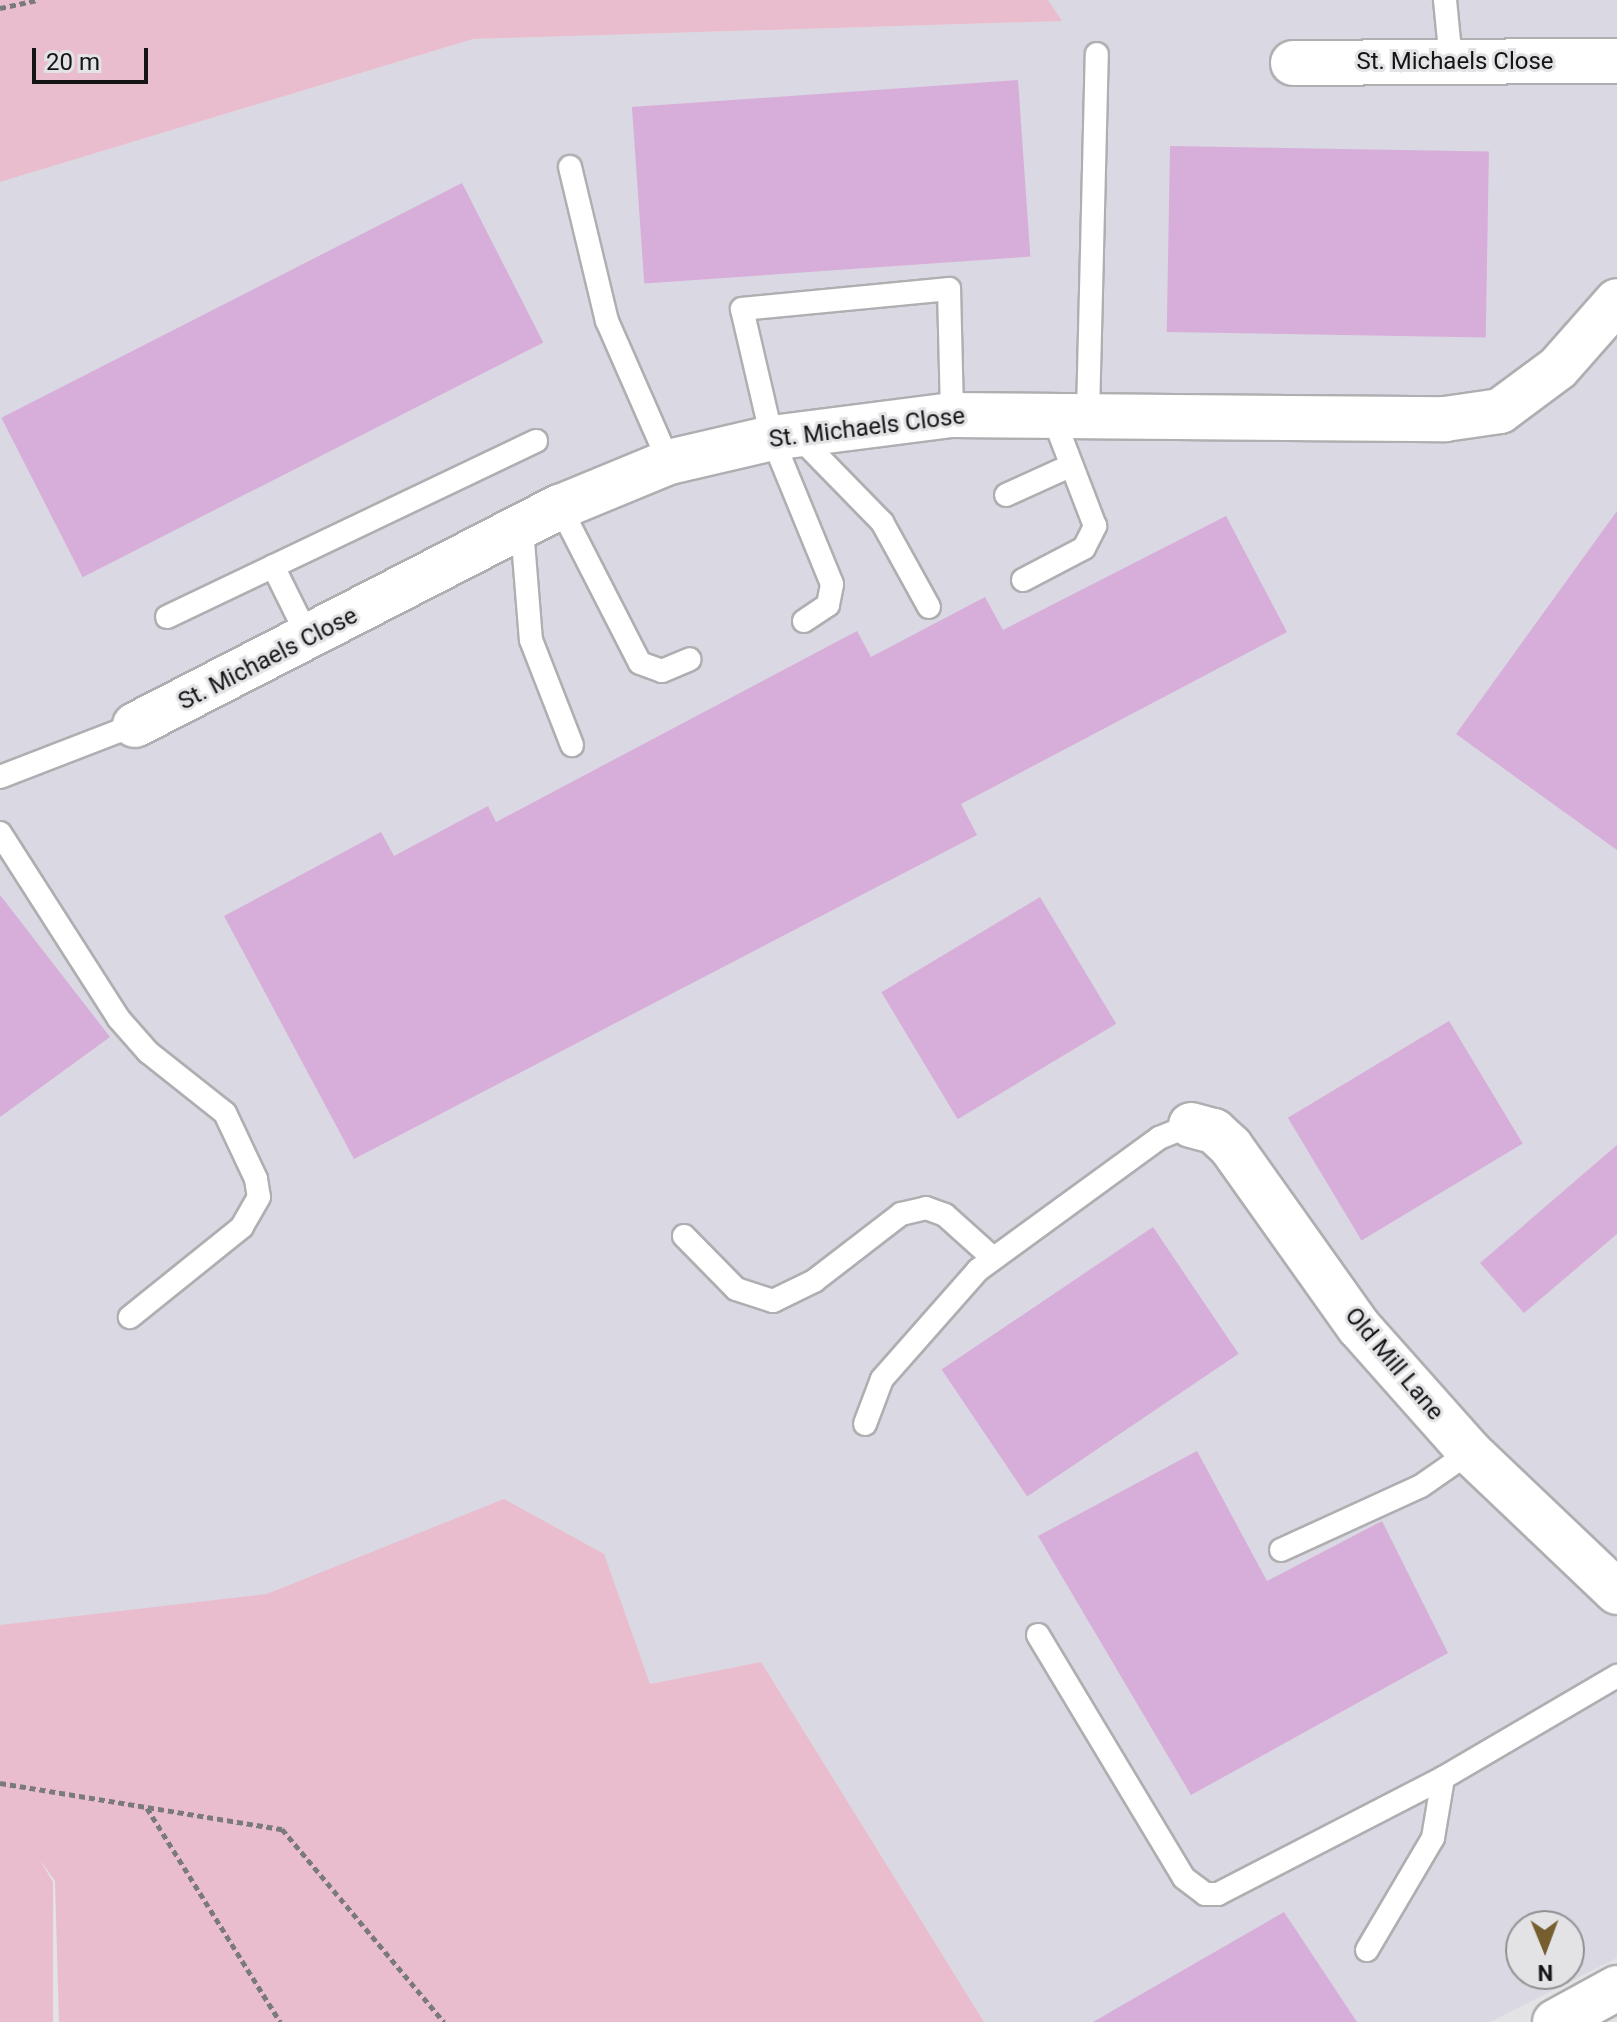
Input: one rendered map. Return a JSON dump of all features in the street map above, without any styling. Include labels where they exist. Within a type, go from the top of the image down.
[{"type":"street","name":"St. Michaels Close","points":[[1293,63],[1617,61]]},
{"type":"street","name":"St. Michaels Close","points":[[135,725],[309,639],[560,507],[669,462],[784,436],[952,415],[1445,419],[1500,411],[1558,368],[1617,301]]},
{"type":"street","name":"Old Mill Lane","points":[[1191,1125],[1214,1131],[1250,1168],[1359,1327],[1470,1452],[1617,1592]]},
{"type":"street","points":[[1555,2022],[1617,1988]]},
{"type":"lane","points":[[1445,0],[1451,61]]},
{"type":"lane","points":[[1023,580],[1093,538],[1095,526],[1072,465],[1070,414],[1097,54]]},
{"type":"lane","points":[[570,167],[607,321],[669,462]]},
{"type":"lane","points":[[804,621],[828,605],[832,584],[742,309],[949,289],[952,415]]},
{"type":"lane","points":[[784,436],[882,522],[929,607]]},
{"type":"lane","points":[[167,617],[536,441]]},
{"type":"lane","points":[[1006,495],[1072,465]]},
{"type":"lane","points":[[560,507],[640,663],[662,671],[690,659]]},
{"type":"lane","points":[[522,529],[531,640],[572,745]]},
{"type":"lane","points":[[273,566],[309,639]]},
{"type":"lane","points":[[0,777],[135,725]]},
{"type":"lane","points":[[0,833],[119,1019],[148,1052],[225,1113],[256,1179],[259,1197],[242,1227],[130,1317]]},
{"type":"lane","points":[[865,1424],[882,1379],[931,1317],[993,1258],[1159,1138],[1191,1125]]},
{"type":"lane","points":[[684,1236],[736,1289],[773,1301],[814,1281],[901,1214],[926,1208],[945,1215],[993,1258]]},
{"type":"lane","points":[[1281,1550],[1421,1486],[1470,1452]]},
{"type":"lane","points":[[1038,1635],[1184,1878],[1205,1894],[1218,1894],[1443,1778],[1617,1676]]},
{"type":"lane","points":[[1367,1950],[1433,1838],[1443,1778]]},
{"type":"path","points":[[0,8],[37,0]]},
{"type":"path","points":[[0,1783],[282,1829],[444,2022]]},
{"type":"path","points":[[146,1807],[280,2022]]},
{"type":"shaded area","points":[[0,0],[1048,0],[1062,21],[473,39],[0,182]]},
{"type":"shaded area","points":[[1048,0],[1617,0],[1617,1958],[1585,1974],[1585,1910],[1505,1910],[1505,1990],[1554,1990],[1490,2022],[984,2022],[761,1662],[650,1684],[0,1637],[0,182],[473,39],[1061,21]]},
{"type":"shaded area","points":[[504,1499],[604,1554],[650,1684],[761,1662],[984,2022],[59,2022],[55,1881],[40,1860],[53,1882],[53,2022],[0,2022],[0,1625],[267,1594]]},
{"type":"building","points":[[1018,80],[1030,257],[644,284],[632,107]]},
{"type":"building","points":[[1170,146],[1489,152],[1486,338],[1167,332]]},
{"type":"building","points":[[462,183],[543,342],[83,577],[1,418]]},
{"type":"building","points":[[1617,511],[1617,850],[1456,734]]},
{"type":"building","points":[[1226,516],[1287,632],[961,804],[977,835],[354,1159],[224,916],[381,832],[394,856],[488,806],[496,822],[857,631],[871,657],[985,597],[1003,630]]},
{"type":"building","points":[[0,895],[110,1037],[0,1117]]},
{"type":"building","points":[[1040,897],[1116,1024],[958,1119],[881,992]]},
{"type":"building","points":[[1449,1021],[1523,1144],[1362,1240],[1288,1118]]},
{"type":"building","points":[[1617,1145],[1617,1234],[1524,1313],[1480,1263]]},
{"type":"building","points":[[1153,1227],[1239,1354],[1027,1496],[942,1370]]},
{"type":"building","points":[[1197,1451],[1267,1581],[1382,1521],[1448,1653],[1191,1795],[1038,1536]]},
{"type":"building","points":[[1284,1912],[1357,2022],[1093,2022]]}]
